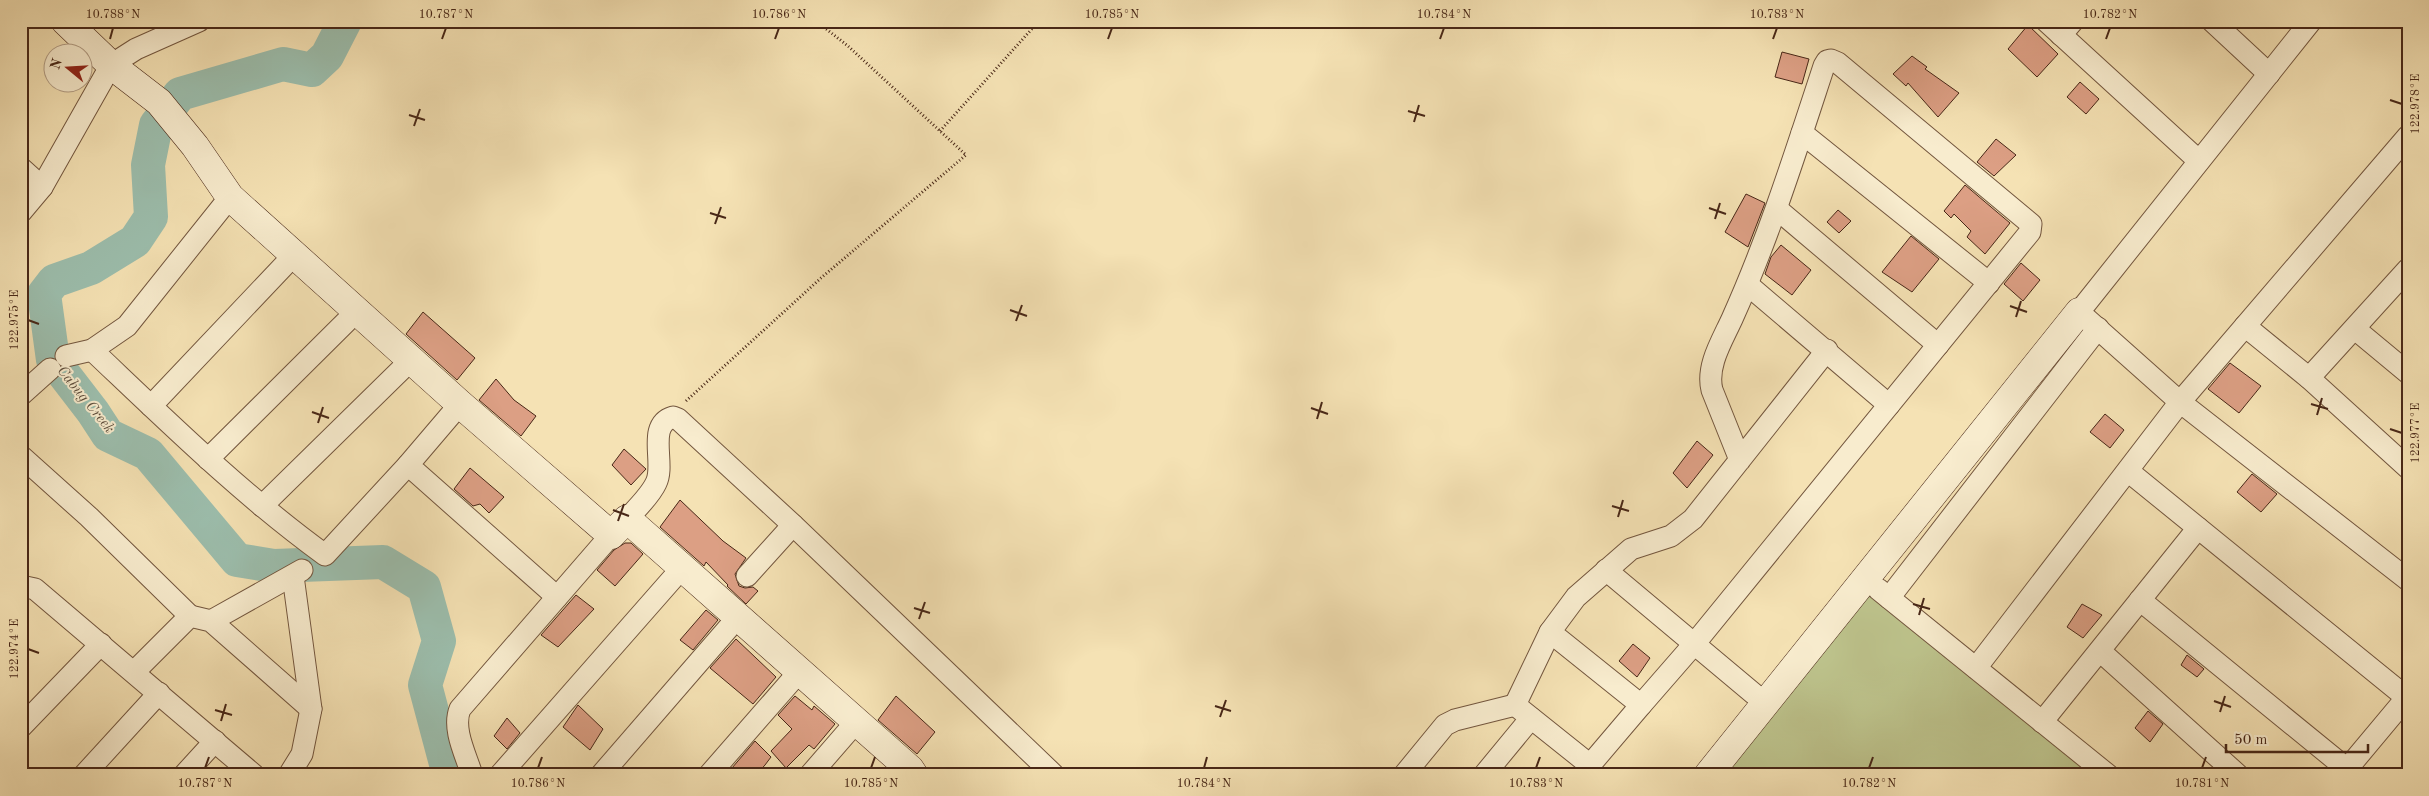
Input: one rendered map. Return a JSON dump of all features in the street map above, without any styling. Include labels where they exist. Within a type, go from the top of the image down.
[{"type":"street","points":[[66,21],[111,65],[167,112],[195,146],[230,197],[460,404],[619,527],[681,568],[914,775]]},
{"type":"street","points":[[21,212],[42,187],[111,65],[136,49],[199,21]]},
{"type":"street","points":[[2212,21],[2269,74]]},
{"type":"street","points":[[1889,598],[2200,161],[2311,21]]},
{"type":"street","points":[[2060,26],[2200,161]]},
{"type":"street","points":[[1523,711],[1586,770],[1640,704],[1695,644],[2030,232],[2031,224],[1838,62],[1831,60],[1827,61],[1824,66],[1777,209],[1748,285],[1715,359],[1709,379],[1740,460]]},
{"type":"street","points":[[1802,133],[1989,283]]},
{"type":"street","points":[[1976,668],[2180,402],[2408,136]]},
{"type":"street","points":[[21,168],[42,187]]},
{"type":"street","points":[[21,395],[58,363],[92,350],[127,326],[230,197]]},
{"type":"street","points":[[1777,209],[1938,345]]},
{"type":"street","points":[[151,406],[294,255]]},
{"type":"street","points":[[2310,378],[2408,269]]},
{"type":"street","points":[[1748,285],[1827,350],[1889,405]]},
{"type":"street","points":[[208,459],[357,312]]},
{"type":"street","points":[[2088,320],[2180,402],[2408,580]]},
{"type":"street","points":[[1708,775],[1866,580],[2088,320]]},
{"type":"street","points":[[2245,326],[2310,378],[2408,468]]},
{"type":"street","points":[[2355,329],[2408,372]]},
{"type":"street","points":[[92,350],[208,459],[288,528],[325,555],[408,465],[460,404]]},
{"type":"street","points":[[1484,775],[1523,711],[1550,632],[1576,597],[1631,549],[1671,536],[1690,522],[1827,350]]},
{"type":"street","points":[[262,506],[411,360]]},
{"type":"street","points":[[472,775],[458,728],[457,719],[460,709],[656,484],[660,472],[658,436],[660,427],[666,419],[673,417],[793,525],[1054,775]]},
{"type":"street","points":[[21,456],[89,517],[190,616],[201,617],[211,621],[311,709]]},
{"type":"street","points":[[408,465],[557,598]]},
{"type":"street","points":[[2128,471],[2407,697],[2344,772],[2140,600]]},
{"type":"street","points":[[747,576],[793,525]]},
{"type":"street","points":[[2042,722],[2198,528]]},
{"type":"street","points":[[500,775],[681,568]]},
{"type":"street","points":[[1606,570],[1766,704]]},
{"type":"street","points":[[211,621],[298,573],[311,709],[302,754],[289,775]]},
{"type":"street","points":[[1866,580],[2108,775]]},
{"type":"street","points":[[21,586],[35,589],[254,775]]},
{"type":"street","points":[[134,672],[190,616]]},
{"type":"street","points":[[601,775],[738,618]]},
{"type":"street","points":[[1550,632],[1640,704]]},
{"type":"street","points":[[21,727],[101,644]]},
{"type":"street","points":[[2100,651],[2238,775]]},
{"type":"street","points":[[709,775],[799,672]]},
{"type":"street","points":[[84,775],[159,693]]},
{"type":"street","points":[[1404,775],[1445,725],[1455,720],[1523,711]]},
{"type":"street","points":[[810,775],[856,722]]},
{"type":"street","points":[[184,775],[215,741]]},
{"type":"path","points":[[666,419],[821,278],[966,155],[848,46],[816,21]]},
{"type":"path","points":[[940,131],[1039,21]]},
{"type":"green space","points":[[1864,590],[2093,775],[1715,775]]},
{"type":"building","points":[[2028,25],[2058,54],[2037,77],[2008,49]]},
{"type":"building","points":[[1782,52],[1809,59],[1802,84],[1775,77]]},
{"type":"building","points":[[1912,56],[1927,67],[1925,69],[1959,93],[1938,117],[1908,83],[1906,86],[1893,74]]},
{"type":"building","points":[[2080,82],[2099,99],[2086,114],[2067,97]]},
{"type":"building","points":[[1996,139],[2016,155],[1994,176],[1977,162]]},
{"type":"building","points":[[1965,185],[2010,223],[1985,254],[1967,237],[1971,231],[1954,214],[1951,218],[1944,211]]},
{"type":"building","points":[[1746,194],[1765,203],[1748,247],[1725,232]]},
{"type":"building","points":[[1838,210],[1851,221],[1839,233],[1827,222]]},
{"type":"building","points":[[1911,236],[1939,259],[1912,292],[1882,272]]},
{"type":"building","points":[[1781,245],[1811,270],[1792,295],[1765,274],[1771,257]]},
{"type":"building","points":[[2021,263],[2040,280],[2023,301],[2004,284]]},
{"type":"building","points":[[423,312],[475,358],[457,380],[406,334]]},
{"type":"building","points":[[2230,363],[2261,386],[2239,413],[2208,389]]},
{"type":"building","points":[[496,379],[514,400],[536,416],[521,436],[479,400]]},
{"type":"building","points":[[2105,414],[2124,430],[2110,448],[2090,432]]},
{"type":"building","points":[[1697,441],[1713,455],[1687,488],[1673,473]]},
{"type":"building","points":[[624,449],[646,469],[631,485],[612,465]]},
{"type":"building","points":[[470,468],[504,497],[489,513],[480,504],[473,506],[454,489]]},
{"type":"building","points":[[2252,474],[2277,494],[2261,512],[2237,492]]},
{"type":"building","points":[[680,500],[723,541],[746,558],[735,574],[739,586],[745,588],[753,587],[758,591],[746,604],[706,562],[704,566],[660,527]]},
{"type":"building","points":[[625,543],[631,543],[643,554],[615,586],[597,570],[614,550]]},
{"type":"building","points":[[576,595],[594,609],[558,647],[541,635]]},
{"type":"building","points":[[2082,604],[2102,615],[2083,638],[2067,627]]},
{"type":"building","points":[[706,610],[718,620],[693,650],[680,640]]},
{"type":"building","points":[[736,639],[776,677],[753,704],[710,668]]},
{"type":"building","points":[[1633,644],[1650,658],[1637,677],[1619,661]]},
{"type":"building","points":[[2187,655],[2204,669],[2197,677],[2181,665]]},
{"type":"building","points":[[795,696],[812,710],[814,706],[835,724],[814,749],[809,745],[786,768],[771,751],[792,729],[778,715]]},
{"type":"building","points":[[896,696],[935,732],[917,754],[878,720]]},
{"type":"building","points":[[578,705],[603,729],[590,750],[563,727]]},
{"type":"building","points":[[2148,711],[2163,724],[2150,742],[2135,728]]},
{"type":"building","points":[[507,718],[520,733],[507,749],[494,736]]},
{"type":"building","points":[[755,741],[771,757],[765,765],[756,775],[726,775]]},
{"type":"waterway","name":"Cabug Creek","points":[[345,21],[327,56],[312,70],[283,64],[180,94],[156,125],[148,165],[151,217],[135,241],[91,268],[54,281],[44,294],[53,360],[93,412],[108,435],[148,454],[237,560],[274,566],[383,562],[424,587],[439,641],[425,685],[449,775]]}]
